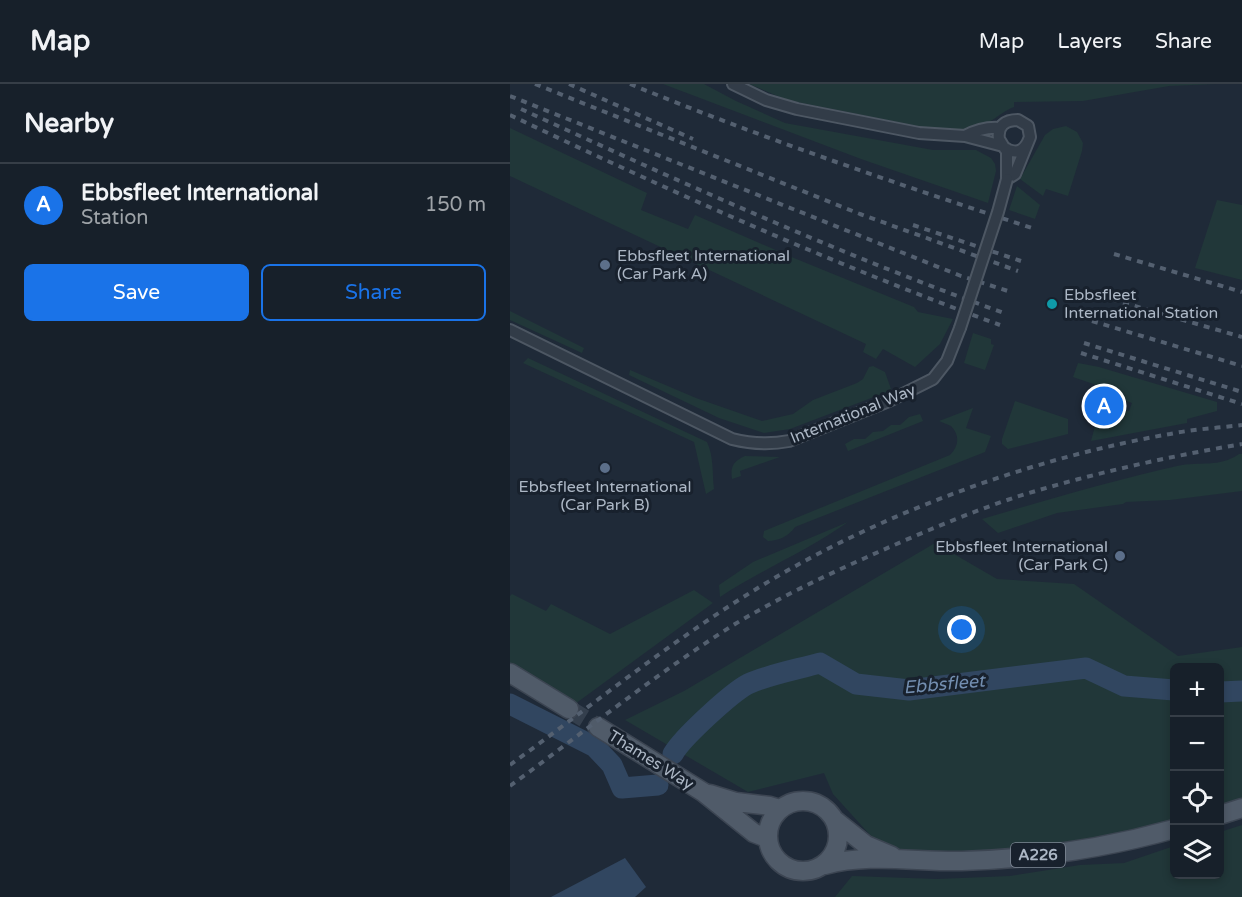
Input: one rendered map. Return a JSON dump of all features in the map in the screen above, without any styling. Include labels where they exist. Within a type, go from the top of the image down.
[{"type":"main road","points":[[510,674],[569,709]]},
{"type":"main road","name":"Thames Way","points":[[598,727],[703,792],[753,833],[767,838]]},
{"type":"main road","name":"Thames Way","points":[[703,792],[736,802],[780,809]]},
{"type":"main road","points":[[799,801],[814,802],[828,810],[836,821],[838,843],[825,865],[808,871],[789,868],[772,852],[767,838],[771,819],[780,809],[789,802],[799,801]]},
{"type":"main road","points":[[1224,814],[1242,808]]},
{"type":"main road","name":"A226","points":[[836,821],[866,845],[899,860]]},
{"type":"main road","name":"A226","points":[[825,865],[856,859],[965,861],[1045,854],[1102,845],[1170,830]]},
{"type":"street","points":[[733,84],[766,100],[797,109],[919,133],[965,136],[1018,152],[1028,142],[1030,129],[1021,121],[1010,120],[1000,128],[990,127],[965,136]]},
{"type":"street","name":"International Way","points":[[510,330],[732,439],[750,443],[772,445],[789,441],[907,393],[933,379],[947,361],[960,328],[999,212],[1007,179],[1005,148],[998,137],[1000,128]]},
{"type":"street","name":"International Way","points":[[1007,179],[1015,174],[1028,142]]},
{"type":"green space","points":[[663,84],[704,84],[785,123],[933,150],[976,150],[991,158],[995,164],[996,171],[988,203],[861,159]]},
{"type":"green space","points":[[749,84],[1216,84],[1169,86],[1083,101],[1014,102],[1014,107],[989,122],[954,130],[932,129],[787,100]]},
{"type":"green space","points":[[1066,126],[1077,132],[1083,143],[1068,196],[1046,189],[1043,196],[1020,179],[1045,135],[1053,129]]},
{"type":"green space","points":[[510,128],[647,193],[641,210],[688,229],[695,215],[914,307],[918,312],[953,319],[940,344],[915,367],[883,349],[876,359],[863,352],[866,344],[510,176]]},
{"type":"green space","points":[[1017,186],[1040,205],[1035,219],[1009,210]]},
{"type":"green space","points":[[1217,200],[1242,205],[1242,280],[1195,268]]},
{"type":"green space","points":[[510,311],[584,348],[582,353],[510,320]]},
{"type":"green space","points":[[973,333],[991,339],[991,344],[994,345],[985,370],[964,363]]},
{"type":"green space","points":[[528,358],[707,442],[712,459],[714,489],[706,494],[694,442],[523,363]]},
{"type":"green space","points":[[1078,363],[1099,367],[1217,402],[1217,411],[1187,419],[1187,423],[1091,441],[1099,411],[1108,405],[1129,411],[1132,403],[1104,393],[1105,388],[1073,377]]},
{"type":"green space","points":[[873,366],[885,372],[891,389],[887,392],[790,429],[764,433],[719,418],[629,375],[630,370],[696,398],[762,421],[793,414],[813,400],[857,383],[863,379],[869,367]]},
{"type":"green space","points":[[1015,401],[1068,419],[1068,434],[1008,449],[1002,444],[1002,439]]},
{"type":"green space","points":[[973,408],[966,428],[991,436],[985,452],[795,527],[779,539],[768,541],[763,537],[764,531],[950,455],[957,444],[956,433],[951,426],[939,421]]},
{"type":"green space","points":[[920,414],[923,421],[848,451],[845,444],[854,439],[865,439],[873,432],[883,431],[891,425],[900,425],[909,417]]},
{"type":"green space","points":[[1242,454],[1242,491],[1170,500],[1126,502],[1057,513],[998,533],[982,519],[1128,478],[1177,466],[1217,463]]},
{"type":"green space","points":[[745,456],[780,457],[740,471],[741,476],[732,479],[734,464]]},
{"type":"green space","points":[[848,522],[720,597],[719,585],[753,562]]},
{"type":"green space","points":[[935,543],[997,579],[1074,584],[1178,656],[1242,647],[1242,801],[1224,808],[1224,663],[1170,663],[1170,823],[1129,833],[1036,849],[911,855],[868,839],[871,836],[833,794],[824,773],[748,792],[625,720],[684,691]]},
{"type":"green space","points":[[694,590],[713,603],[575,704],[510,664],[510,596],[512,594],[546,611],[551,604],[610,634]]},
{"type":"green space","points":[[1242,825],[1242,897],[835,897],[852,876],[937,879],[1010,876],[1080,865],[1124,863],[1170,847],[1170,879],[1224,879],[1224,831]]},
{"type":"water","points":[[625,858],[646,887],[635,897],[551,897]]},
{"type":"waterway","name":"Ebbsfleet","points":[[673,754],[708,716],[730,696],[748,684],[820,663],[856,684],[909,690],[1086,668],[1124,686],[1170,690]]},
{"type":"waterway","name":"Ebbsfleet","points":[[1224,692],[1242,691]]},
{"type":"waterway","name":"Ebbsfleet","points":[[510,704],[595,747],[612,765],[622,788],[658,785]]},
{"type":"tunnel","points":[[569,709],[598,727]]},
{"type":"railway","points":[[535,84],[860,214],[1018,271]]},
{"type":"railway","points":[[569,84],[693,139]]},
{"type":"railway","points":[[630,84],[830,160],[1032,228]]},
{"type":"railway","points":[[510,96],[961,276],[1011,292]]},
{"type":"railway","points":[[521,109],[821,242],[1004,313]]},
{"type":"railway","points":[[510,115],[753,226],[1000,325]]},
{"type":"railway","points":[[913,225],[1021,261]]},
{"type":"railway","points":[[1114,254],[1242,292]]},
{"type":"railway","points":[[1100,296],[1242,337]]},
{"type":"railway","points":[[1092,321],[1242,366]]},
{"type":"railway","points":[[1084,343],[1242,392]]},
{"type":"railway","points":[[1081,353],[1242,404]]},
{"type":"railway","points":[[510,765],[648,662],[719,613],[792,568],[880,524],[975,486],[1073,455],[1179,432],[1242,425]]},
{"type":"railway","points":[[510,786],[706,643],[767,606],[832,573],[940,526],[1016,497],[1128,467],[1242,444]]},
{"type":"place","name":"Ebbsfleet International (Car Park A)","points":[[605,265]]},
{"type":"place","name":"Ebbsfleet International Station","points":[[1052,304]]},
{"type":"place","name":"Ebbsfleet International","points":[[1104,406]]},
{"type":"place","name":"Ebbsfleet International (Car Park B)","points":[[605,468]]},
{"type":"place","name":"Ebbsfleet International (Car Park C)","points":[[1120,556]]}]
